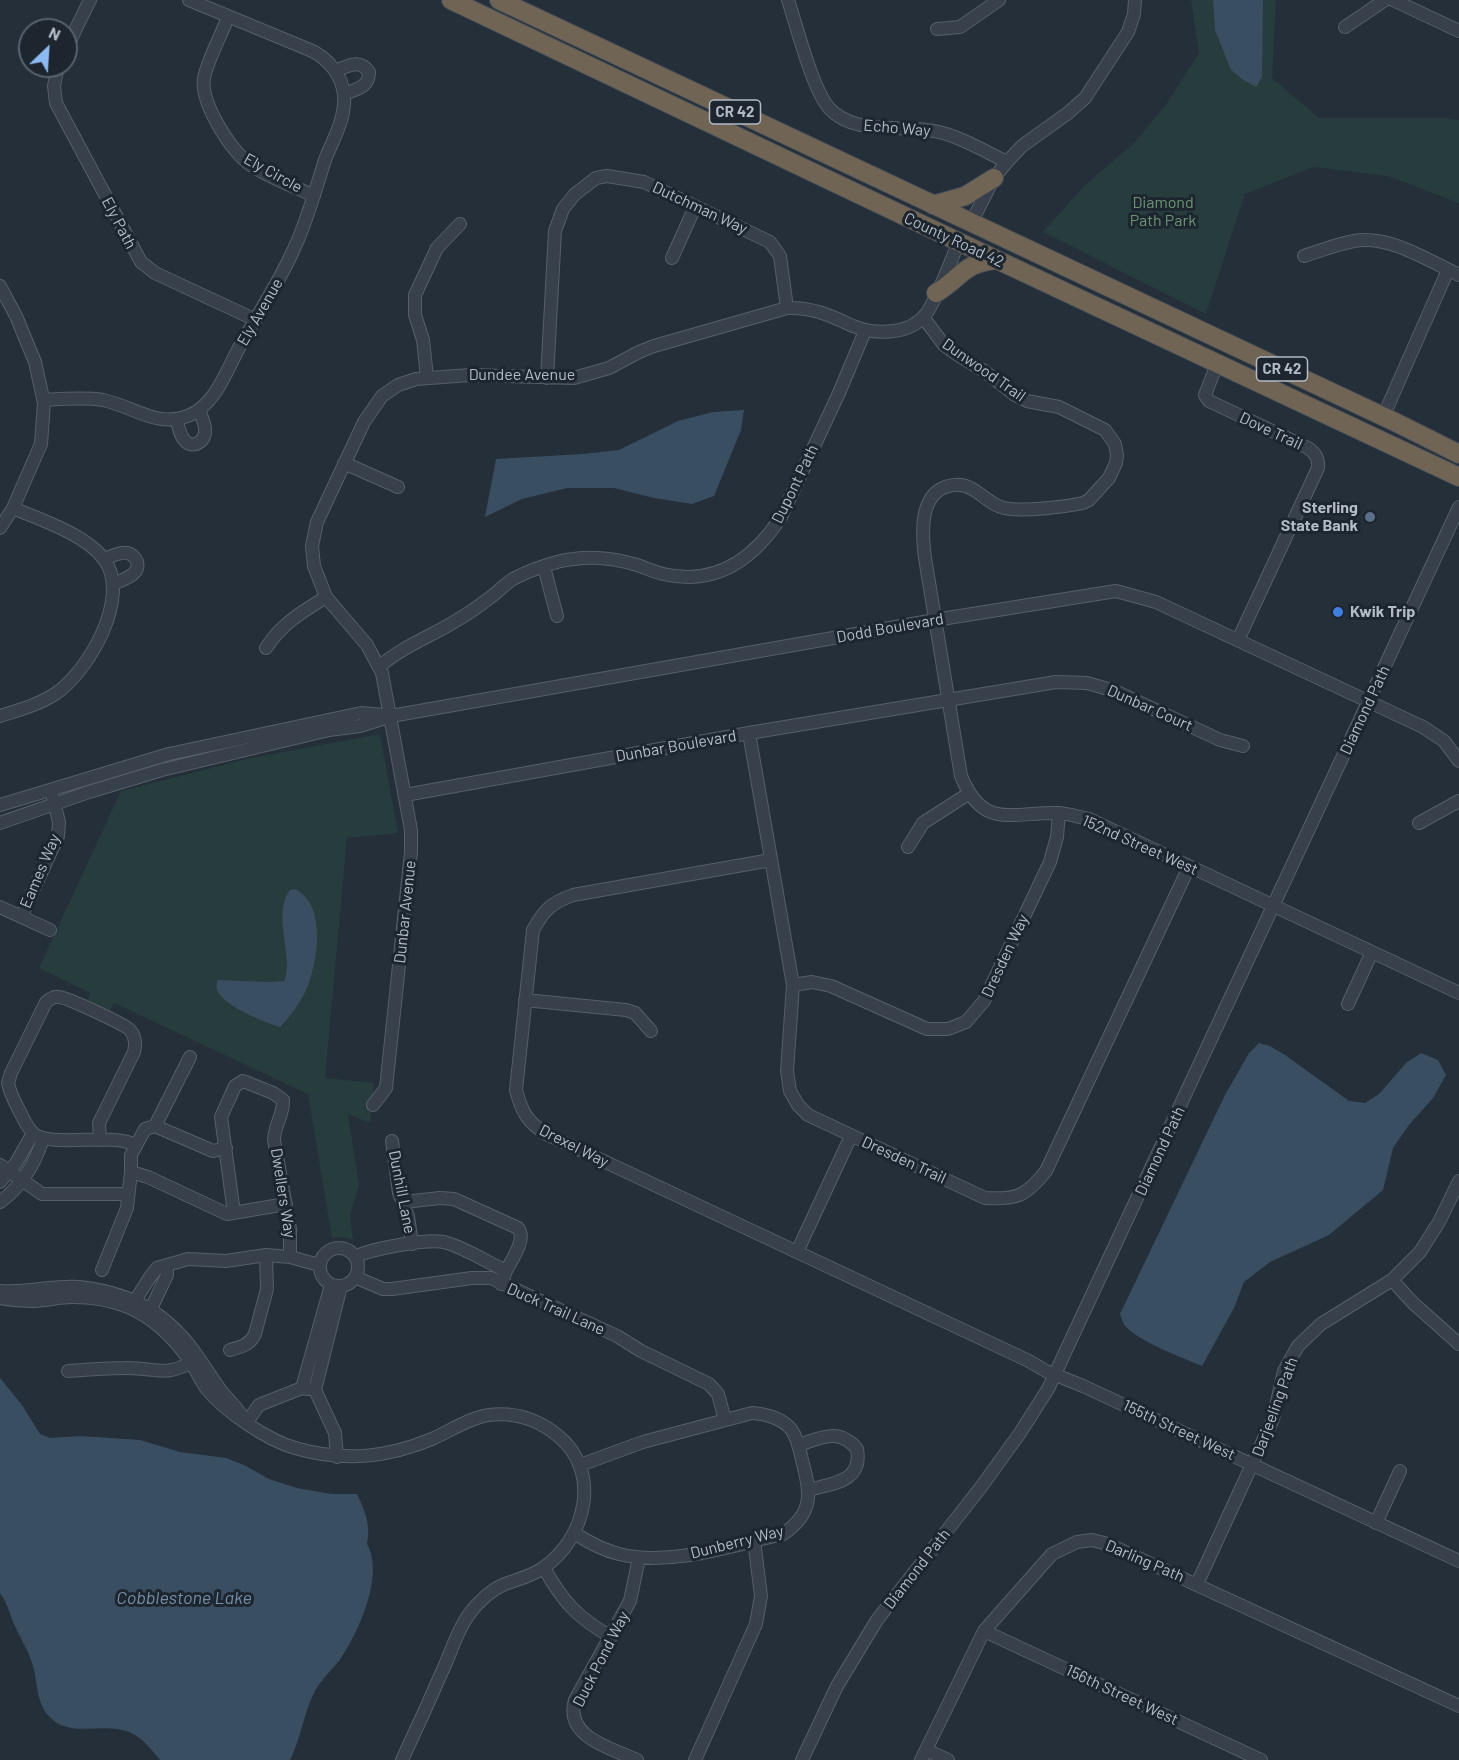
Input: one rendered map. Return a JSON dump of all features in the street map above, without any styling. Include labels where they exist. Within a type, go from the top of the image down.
[{"type":"highway","name":"County Road 42","points":[[451,0],[996,260],[1459,477]]},
{"type":"highway","name":"County Road 42","points":[[499,0],[1459,454]]},
{"type":"highway","points":[[933,205],[966,196],[994,178]]},
{"type":"highway","points":[[931,229],[971,224]]},
{"type":"highway","points":[[959,242],[995,235]]},
{"type":"highway","points":[[936,293],[964,269],[978,262],[996,260]]},
{"type":"street","points":[[78,24],[90,0]]},
{"type":"street","name":"Ely Avenue","points":[[189,0],[295,43],[323,58],[336,71],[344,94],[341,122],[293,251],[222,381],[200,410]]},
{"type":"street","name":"Echo Way","points":[[788,0],[818,90],[829,108],[843,119],[859,125],[920,128],[941,132],[1006,162]]},
{"type":"street","points":[[937,29],[960,27],[999,0]]},
{"type":"street","points":[[971,224],[994,178],[1006,162],[1022,146],[1068,114],[1085,98],[1128,32],[1134,14],[1135,0]]},
{"type":"street","points":[[1345,27],[1385,0]]},
{"type":"street","points":[[1393,0],[1459,31]]},
{"type":"street","name":"Ely Circle","points":[[228,17],[204,77],[204,92],[212,113],[238,154],[245,160],[314,196]]},
{"type":"street","points":[[336,71],[355,63],[361,64],[369,72],[367,84],[344,94]]},
{"type":"street","name":"Ely Path","points":[[56,78],[56,103],[141,262],[155,273],[256,320]]},
{"type":"street","name":"Dutchman Way","points":[[547,378],[555,231],[563,209],[575,194],[596,178],[607,176],[644,182],[770,242],[780,256],[788,308]]},
{"type":"street","points":[[672,258],[695,207]]},
{"type":"street","points":[[427,377],[423,340],[415,315],[415,295],[437,248],[460,224]]},
{"type":"street","points":[[1304,256],[1354,241],[1375,240],[1392,244],[1454,272],[1417,336],[1383,417]]},
{"type":"street","points":[[923,317],[959,242]]},
{"type":"street","points":[[0,286],[16,316],[35,362],[43,400],[41,444],[13,508],[0,528]]},
{"type":"street","name":"Dundee Avenue","points":[[391,716],[380,666],[367,645],[326,597],[314,566],[312,546],[317,522],[344,463],[368,413],[382,396],[398,385],[427,377],[470,375],[574,378],[609,368],[654,346],[788,308],[816,310],[865,331],[890,332],[903,329],[923,317]]},
{"type":"street","name":"Dunwood Trail","points":[[923,317],[944,345],[1015,395],[1028,401],[1059,407],[1105,430],[1114,444],[1117,455],[1112,474],[1093,496],[1083,503],[1005,508],[989,502],[972,489],[956,484],[940,489],[933,495],[926,509],[923,543],[935,620]]},
{"type":"street","name":"Dupont Path","points":[[380,666],[396,652],[453,623],[476,608],[511,580],[544,567],[573,559],[595,558],[635,564],[673,576],[708,576],[729,569],[744,559],[771,533],[781,517],[839,393],[865,331]]},
{"type":"street","name":"Dove Trail","points":[[1217,364],[1205,395],[1209,401],[1308,448],[1314,452],[1318,462],[1318,468],[1238,640]]},
{"type":"street","points":[[43,400],[103,400],[160,420],[189,416],[200,410],[206,430],[200,443],[194,445],[187,442],[181,436],[176,419]]},
{"type":"street","points":[[344,463],[398,488]]},
{"type":"street","name":"Diamond Path","points":[[802,1760],[837,1686],[877,1620],[1020,1433],[1056,1374],[1459,507]]},
{"type":"street","points":[[0,716],[36,705],[56,694],[74,678],[101,635],[111,610],[113,584],[104,559],[90,546],[74,536],[13,508]]},
{"type":"street","points":[[104,559],[124,552],[137,560],[138,567],[134,573],[113,584]]},
{"type":"street","points":[[544,567],[557,616]]},
{"type":"street","name":"Dodd Boulevard","points":[[391,716],[935,620],[1116,591],[1146,598],[1434,733],[1444,741],[1459,761]]},
{"type":"street","points":[[266,648],[287,622],[326,597]]},
{"type":"street","points":[[908,847],[923,823],[968,794],[960,776],[935,620]]},
{"type":"street","name":"Dunbar Court","points":[[948,699],[1056,682],[1087,683],[1115,691],[1220,740],[1243,746]]},
{"type":"street","name":"Dunbar Boulevard","points":[[405,795],[948,699]]},
{"type":"street","points":[[0,805],[169,754],[361,713],[391,716]]},
{"type":"street","points":[[0,823],[162,770],[329,730],[360,726],[391,716]]},
{"type":"street","name":"Dunbar Avenue","points":[[373,1105],[386,1088],[411,852],[411,830],[391,716]]},
{"type":"street","name":"Dresden Trail","points":[[749,733],[793,985],[787,1071],[790,1091],[798,1105],[808,1115],[985,1198],[1009,1200],[1032,1188],[1046,1171],[1189,867]]},
{"type":"street","name":"Eames Way","points":[[21,917],[56,842],[59,822],[51,790]]},
{"type":"street","name":"152nd Street West","points":[[968,794],[982,808],[1000,816],[1059,813],[1089,819],[1459,993]]},
{"type":"street","points":[[1419,824],[1459,801]]},
{"type":"street","name":"Dresden Way","points":[[793,985],[812,982],[831,986],[927,1029],[948,1029],[966,1022],[984,1001],[1050,861],[1057,837],[1059,813]]},
{"type":"street","name":"Drexel Way","points":[[771,860],[573,895],[556,901],[542,913],[533,930],[525,1000],[516,1090],[521,1110],[533,1125],[546,1134],[1029,1360]]},
{"type":"street","name":"Eames Way","points":[[0,907],[50,930]]},
{"type":"street","points":[[1348,1004],[1372,952]]},
{"type":"street","points":[[0,1202],[32,1165],[38,1136],[15,1103],[8,1083],[46,1002],[51,998],[58,997],[129,1028],[134,1037],[136,1044],[134,1052],[99,1123],[100,1140]]},
{"type":"street","points":[[525,1000],[626,1010],[635,1013],[651,1031]]},
{"type":"street","points":[[102,1269],[127,1208],[131,1155],[145,1129],[155,1125],[190,1057]]},
{"type":"street","name":"Dwellers Way","points":[[234,1214],[221,1117],[238,1083],[243,1081],[280,1097],[284,1104],[274,1131],[274,1140],[292,1240],[290,1257]]},
{"type":"street","points":[[155,1125],[213,1151],[226,1148]]},
{"type":"street","points":[[38,1136],[125,1140],[136,1145]]},
{"type":"street","points":[[0,1182],[5,1168],[16,1163],[38,1136]]},
{"type":"street","points":[[797,1252],[851,1136]]},
{"type":"street","name":"Dunhill Lane","points":[[392,1141],[399,1193],[408,1216],[412,1244]]},
{"type":"street","points":[[5,1168],[42,1194],[128,1194]]},
{"type":"street","points":[[131,1172],[148,1177],[218,1210],[234,1214],[286,1204]]},
{"type":"street","name":"Darjeeling Path","points":[[1197,1584],[1273,1419],[1284,1371],[1298,1346],[1321,1324],[1392,1280],[1420,1252],[1439,1222],[1459,1180]]},
{"type":"street","points":[[404,1202],[440,1198],[454,1199],[512,1224],[521,1232],[522,1238],[501,1284]]},
{"type":"street","points":[[355,1257],[363,1253],[412,1244],[445,1242],[506,1271]]},
{"type":"street","points":[[337,1247],[345,1248],[355,1257],[358,1267],[351,1282],[336,1286],[323,1279],[319,1265],[324,1254],[329,1250],[337,1247]]},
{"type":"street","points":[[230,1350],[246,1345],[255,1334],[267,1289],[266,1254]]},
{"type":"street","points":[[132,1304],[158,1268],[188,1259],[226,1261],[266,1254],[290,1257],[319,1265]]},
{"type":"street","points":[[149,1313],[167,1275],[167,1266]]},
{"type":"street","name":"Duck Trail Lane","points":[[355,1277],[383,1289],[491,1278],[617,1336],[641,1352],[709,1384],[718,1394],[724,1420]]},
{"type":"street","points":[[1392,1280],[1413,1304],[1459,1344]]},
{"type":"street","points":[[336,1286],[308,1389],[335,1433],[337,1457]]},
{"type":"street","points":[[0,1291],[69,1292],[97,1289],[149,1313],[174,1328],[195,1360],[237,1407],[246,1422],[271,1438],[293,1448],[337,1457],[375,1457],[412,1447],[470,1420],[505,1414],[530,1419],[552,1431],[573,1450],[580,1465],[586,1494],[574,1533],[559,1554],[544,1568],[502,1586],[482,1600],[464,1622],[402,1760]]},
{"type":"street","points":[[0,1298],[33,1301],[69,1292]]},
{"type":"street","points":[[68,1371],[126,1368],[160,1372],[171,1371],[195,1360]]},
{"type":"street","name":"155th Street West","points":[[1029,1360],[1459,1561]]},
{"type":"street","points":[[246,1422],[259,1405],[308,1389]]},
{"type":"street","name":"Dunberry Way","points":[[574,1533],[604,1549],[639,1558],[662,1558],[783,1534],[803,1517],[808,1504],[809,1490],[792,1430],[783,1423],[762,1414],[752,1413],[619,1449],[580,1465]]},
{"type":"street","points":[[798,1445],[833,1435],[844,1437],[856,1449],[857,1466],[851,1475],[843,1480],[809,1490]]},
{"type":"street","points":[[1376,1522],[1400,1471]]},
{"type":"street","points":[[695,1760],[756,1624],[761,1596],[754,1540]]},
{"type":"street","name":"Darling Path","points":[[924,1755],[984,1631],[1052,1554],[1077,1542],[1092,1540],[1108,1544],[1197,1584],[1459,1706]]},
{"type":"street","name":"Duck Pond Way","points":[[637,1760],[591,1739],[578,1729],[573,1716],[575,1700],[630,1601],[639,1558]]},
{"type":"street","points":[[544,1568],[564,1601],[611,1637]]},
{"type":"street","name":"156th Street West","points":[[984,1631],[1261,1760]]},
{"type":"street","points":[[924,1755],[948,1760]]},
{"type":"green space","name":"Diamond Path Park","points":[[1191,0],[1276,0],[1272,78],[1319,118],[1459,120],[1459,203],[1388,176],[1314,167],[1245,194],[1206,314],[1043,232],[1085,185],[1133,144],[1165,106],[1199,53]]},
{"type":"green space","points":[[380,734],[398,833],[347,838],[325,1078],[374,1083],[370,1123],[348,1114],[359,1185],[350,1215],[353,1240],[342,1237],[332,1238],[308,1094],[114,1003],[110,1011],[87,1001],[90,993],[39,968],[121,791],[251,758]]},
{"type":"water","points":[[1213,0],[1263,0],[1262,77],[1256,87],[1231,70],[1215,30]]},
{"type":"water","points":[[744,410],[741,430],[714,496],[692,504],[614,488],[567,488],[522,499],[485,517],[496,459],[619,450],[678,421],[713,412]]},
{"type":"water","points":[[295,889],[312,907],[316,920],[316,949],[311,977],[302,999],[280,1027],[228,1003],[217,988],[218,980],[284,981],[287,962],[283,911],[290,890]]},
{"type":"water","points":[[1259,1043],[1270,1046],[1285,1055],[1349,1101],[1365,1103],[1379,1094],[1406,1063],[1421,1053],[1438,1060],[1446,1075],[1433,1098],[1409,1125],[1393,1148],[1383,1190],[1329,1235],[1270,1262],[1244,1282],[1234,1308],[1202,1366],[1142,1339],[1126,1327],[1120,1314],[1225,1095],[1249,1053]]},
{"type":"water","name":"Cobblestone Lake","points":[[0,1378],[22,1405],[40,1434],[50,1438],[80,1436],[140,1440],[180,1452],[226,1458],[269,1479],[297,1488],[331,1494],[357,1494],[368,1524],[367,1544],[372,1557],[373,1572],[367,1604],[354,1636],[339,1661],[313,1695],[290,1760],[160,1760],[134,1734],[110,1728],[70,1728],[61,1725],[47,1714],[40,1700],[29,1656],[0,1593]]},
{"type":"place","name":"Sterling State Bank","points":[[1370,517]]},
{"type":"place","name":"Kwik Trip","points":[[1338,612]]}]
